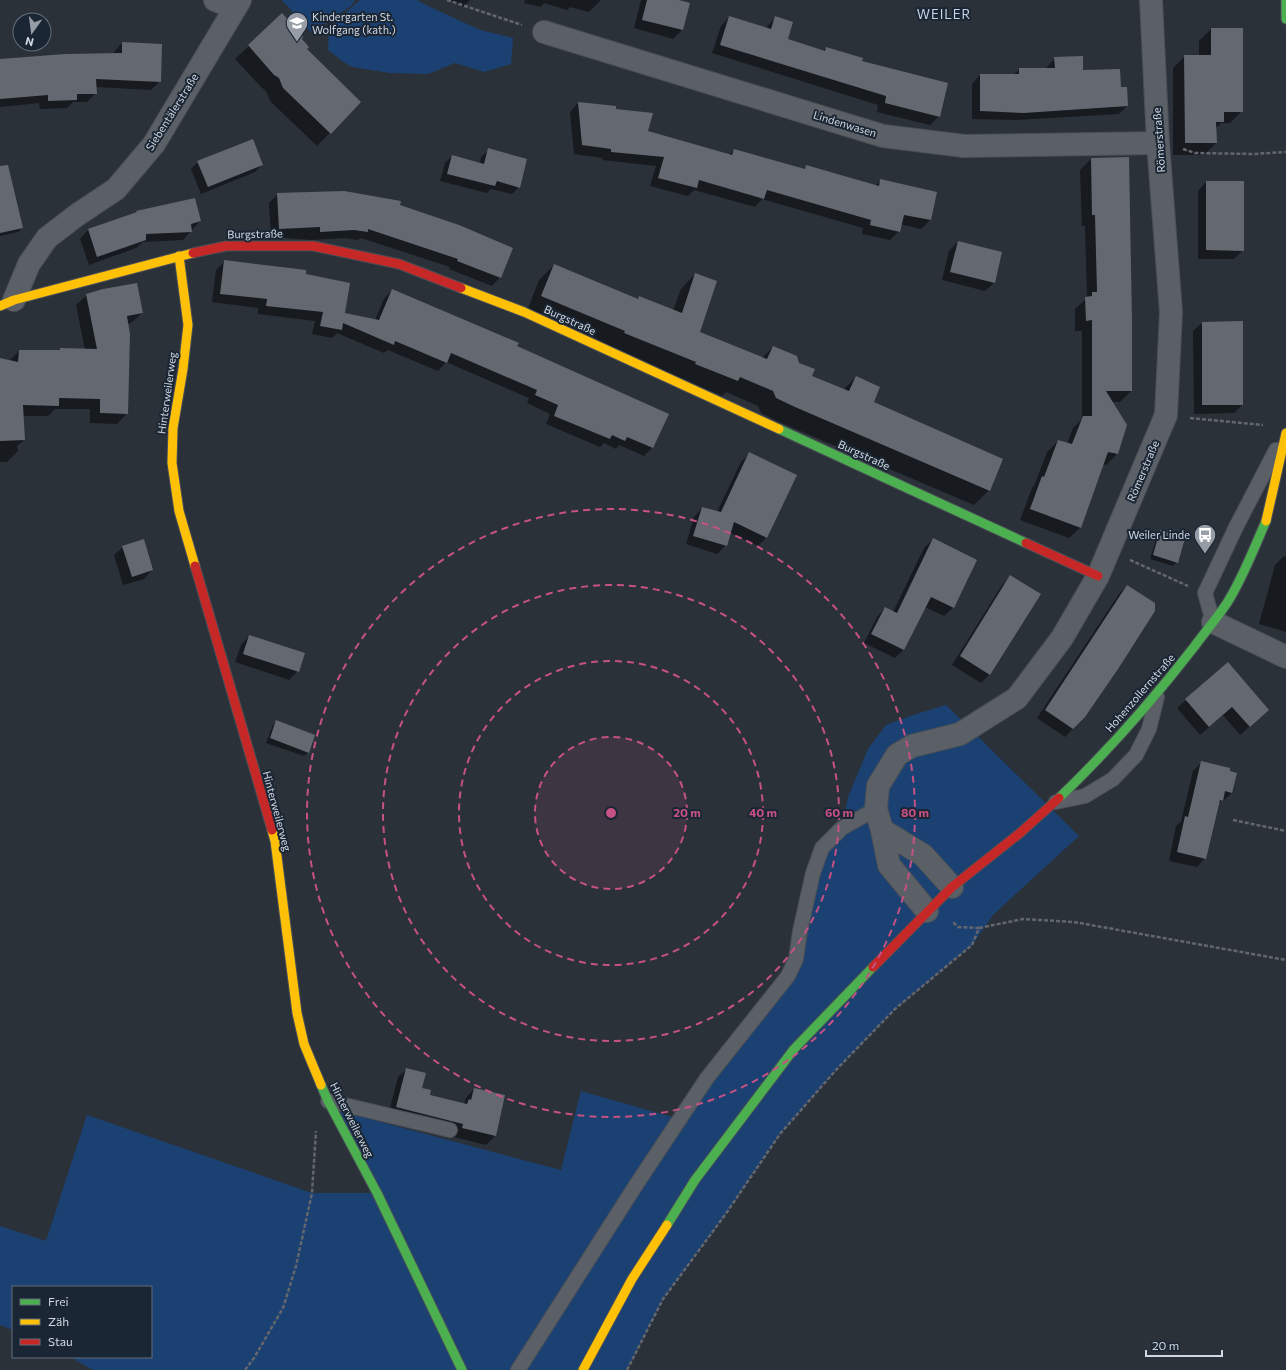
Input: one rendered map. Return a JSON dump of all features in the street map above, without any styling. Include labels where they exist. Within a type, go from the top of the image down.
[{"type":"street","points":[[215,0],[238,4]]},
{"type":"street","name":"Römerstraße","points":[[930,908],[889,865],[879,820],[878,786],[898,755],[912,746],[960,734],[1017,698],[1062,638],[1098,576],[1166,416],[1170,312],[1158,143],[1151,0]]},
{"type":"street","points":[[1286,0],[1286,19]]},
{"type":"street","name":"Siebentälerstraße","points":[[7,303],[29,264],[47,238],[77,215],[116,189],[154,144],[238,4]]},
{"type":"street","name":"Lindenwasen","points":[[544,32],[883,136],[964,146],[1158,143]]},
{"type":"street","name":"Burgstraße","points":[[7,303],[179,256],[226,246],[313,246],[399,264],[524,312],[1098,576]]},
{"type":"street","name":"Hinterweilerweg","points":[[179,256],[188,325],[183,370],[173,428],[172,463],[179,511],[275,841],[297,1013],[304,1044],[328,1101],[377,1193],[462,1370]]},
{"type":"street","name":"Hohenzollernstraße","points":[[583,1370],[632,1279],[695,1180],[794,1049],[930,908],[952,887],[1020,834],[1054,803],[1113,743],[1175,672],[1213,622],[1236,587],[1267,519],[1286,433]]},
{"type":"street","points":[[1213,622],[1286,657]]},
{"type":"street","points":[[879,820],[923,855],[952,887]]},
{"type":"lane","points":[[1213,622],[1205,594],[1236,528],[1286,430]]},
{"type":"lane","points":[[1054,803],[1085,796],[1113,779],[1136,755],[1149,729],[1158,692]]},
{"type":"lane","points":[[518,1370],[636,1185],[707,1078],[788,976],[796,959],[800,931],[813,873],[822,848],[842,828],[879,820]]},
{"type":"lane","points":[[328,1101],[450,1130]]},
{"type":"path","points":[[447,0],[544,32]]},
{"type":"path","points":[[1158,143],[1195,153],[1254,154],[1286,152]]},
{"type":"path","points":[[1166,416],[1264,425]]},
{"type":"path","points":[[1109,551],[1205,594]]},
{"type":"path","points":[[1233,820],[1286,831]]},
{"type":"path","points":[[930,908],[958,927],[979,928],[1023,919],[1074,922],[1286,960]]},
{"type":"path","points":[[627,1370],[663,1299],[725,1215],[780,1134],[836,1070],[895,1009],[972,945],[979,928]]},
{"type":"path","points":[[245,1370],[254,1358],[283,1308],[296,1266],[312,1193],[316,1126]]},
{"type":"shaded area","points":[[282,0],[355,0],[351,6],[312,33]]},
{"type":"shaded area","points":[[360,0],[417,0],[480,30],[513,38],[511,64],[484,72],[455,63],[428,74],[390,73],[352,67],[328,50],[329,27]]},
{"type":"shaded area","points":[[946,705],[1079,836],[993,915],[972,945],[895,1009],[836,1070],[780,1134],[725,1215],[663,1299],[627,1370],[93,1370],[72,1358],[152,1358],[152,1286],[12,1286],[12,1330],[0,1325],[0,1226],[46,1241],[87,1115],[312,1193],[377,1193],[332,1109],[561,1170],[581,1091],[679,1119],[788,976],[813,873],[842,828],[848,797],[868,749],[886,725]]},
{"type":"building","points":[[647,0],[679,0],[690,3],[683,30],[642,20]]},
{"type":"building","points":[[282,13],[303,36],[302,39],[309,47],[307,49],[361,102],[331,134],[283,88],[279,78],[274,75],[248,45]]},
{"type":"building","points":[[729,16],[771,29],[775,16],[793,22],[788,39],[825,51],[826,47],[863,58],[862,61],[948,83],[940,117],[885,103],[886,96],[720,45]]},
{"type":"building","points":[[1211,28],[1243,28],[1243,112],[1224,112],[1224,122],[1216,122],[1217,143],[1185,143],[1184,55],[1211,55]]},
{"type":"building","points":[[122,42],[162,44],[161,82],[96,79],[97,94],[77,94],[77,100],[48,101],[48,95],[0,99],[0,59],[65,54],[122,53]]},
{"type":"building","points":[[1083,56],[1083,70],[1120,69],[1121,87],[1127,87],[1128,106],[1024,113],[980,111],[980,74],[1019,74],[1019,68],[1055,68],[1054,57]]},
{"type":"building","points":[[578,102],[616,106],[616,109],[653,113],[648,131],[732,155],[734,149],[805,169],[806,165],[879,186],[880,179],[937,192],[931,220],[904,215],[900,232],[870,225],[871,220],[767,190],[764,199],[699,180],[697,188],[658,178],[664,157],[611,152],[611,149],[582,145]]},
{"type":"building","points":[[253,139],[263,165],[208,187],[197,161]]},
{"type":"building","points":[[488,148],[527,159],[520,188],[497,181],[495,186],[447,174],[452,155],[484,164]]},
{"type":"building","points":[[1129,157],[1132,391],[1106,391],[1127,425],[1118,454],[1108,452],[1081,528],[1030,509],[1042,476],[1044,477],[1058,440],[1072,444],[1083,416],[1092,416],[1092,320],[1086,321],[1085,297],[1092,296],[1092,292],[1097,292],[1095,215],[1092,215],[1091,158]]},
{"type":"building","points":[[8,165],[23,228],[0,233],[0,166]]},
{"type":"building","points":[[1206,181],[1244,181],[1244,251],[1206,250]]},
{"type":"building","points":[[344,191],[401,201],[400,205],[459,225],[513,248],[501,278],[457,261],[458,259],[368,229],[368,232],[354,230],[320,232],[320,227],[279,229],[277,193]]},
{"type":"building","points":[[195,198],[201,221],[191,224],[192,232],[146,234],[146,240],[97,257],[88,229],[137,212],[136,211]]},
{"type":"building","points":[[958,241],[1002,252],[995,283],[950,272]]},
{"type":"building","points":[[224,260],[306,270],[306,274],[350,283],[345,313],[379,320],[392,289],[519,343],[517,346],[669,414],[653,448],[627,437],[625,441],[612,435],[610,439],[554,416],[558,405],[535,395],[537,390],[451,353],[447,363],[395,341],[394,345],[343,323],[342,330],[320,326],[323,312],[266,306],[267,299],[220,294]]},
{"type":"building","points":[[554,264],[638,299],[639,296],[682,313],[695,273],[717,281],[700,332],[767,359],[773,346],[797,356],[799,363],[815,369],[812,376],[849,391],[856,376],[880,387],[874,402],[1003,459],[990,491],[795,407],[776,398],[773,391],[740,377],[738,381],[695,364],[696,362],[624,333],[625,331],[541,296]]},
{"type":"building","points":[[137,283],[143,313],[127,316],[130,334],[128,414],[100,413],[100,399],[59,398],[59,406],[23,405],[25,440],[0,441],[0,358],[18,362],[19,350],[60,350],[60,348],[97,349],[86,294],[103,289]]},
{"type":"building","points":[[1243,321],[1243,405],[1202,405],[1202,322]]},
{"type":"building","points":[[749,452],[797,475],[767,538],[734,522],[727,546],[693,536],[702,507],[721,512]]},
{"type":"building","points":[[1160,530],[1185,538],[1178,563],[1153,555]]},
{"type":"building","points":[[933,538],[977,560],[954,608],[931,597],[904,650],[871,634],[885,607],[897,613]]},
{"type":"building","points":[[144,539],[153,570],[132,577],[122,546]]},
{"type":"building","points":[[1010,575],[1041,594],[990,675],[960,656]]},
{"type":"building","points":[[1127,585],[1155,603],[1155,611],[1085,717],[1073,729],[1045,710]]},
{"type":"building","points":[[249,635],[305,653],[299,672],[243,654]]},
{"type":"building","points":[[1228,662],[1269,710],[1250,727],[1232,707],[1209,727],[1185,699]]},
{"type":"building","points":[[276,720],[315,735],[309,753],[270,738]]},
{"type":"building","points":[[1201,761],[1230,768],[1230,771],[1237,773],[1232,793],[1225,791],[1223,801],[1220,800],[1206,859],[1177,852],[1185,816],[1188,817]]},
{"type":"building","points":[[406,1068],[426,1073],[422,1088],[431,1090],[430,1095],[467,1104],[469,1099],[471,1100],[474,1088],[505,1095],[496,1136],[462,1128],[463,1124],[396,1107]]},
{"type":"traffic: fast","points":[[1286,0],[1286,19]]},
{"type":"traffic: fast","points":[[779,429],[1026,543]]},
{"type":"traffic: fast","points":[[1059,798],[1095,762],[1146,706],[1219,614],[1238,583],[1266,521]]},
{"type":"traffic: fast","points":[[667,1225],[695,1180],[794,1049],[873,967]]},
{"type":"traffic: fast","points":[[321,1085],[377,1193],[462,1370]]},
{"type":"traffic: slow","points":[[0,306],[14,300],[193,253]]},
{"type":"traffic: slow","points":[[179,256],[188,325],[183,369],[173,428],[172,463],[179,511],[195,566]]},
{"type":"traffic: slow","points":[[461,288],[524,312],[779,429]]},
{"type":"traffic: slow","points":[[1266,521],[1286,433]]},
{"type":"traffic: slow","points":[[272,830],[275,841],[297,1013],[304,1044],[321,1085]]},
{"type":"traffic: slow","points":[[583,1370],[632,1279],[667,1225]]},
{"type":"traffic: jam","points":[[193,253],[226,246],[313,246],[399,264],[461,288]]},
{"type":"traffic: jam","points":[[1026,543],[1098,576]]},
{"type":"traffic: jam","points":[[195,566],[272,830]]},
{"type":"traffic: jam","points":[[873,967],[952,887],[1020,833],[1059,798]]},
{"type":"place","name":"Kindergarten St. Wolfgang (kath.)","points":[[297,42]]},
{"type":"place","name":"Weiler Linde","points":[[1205,554]]},
{"type":"district","name":"WEILER","points":[[944,14]]}]
